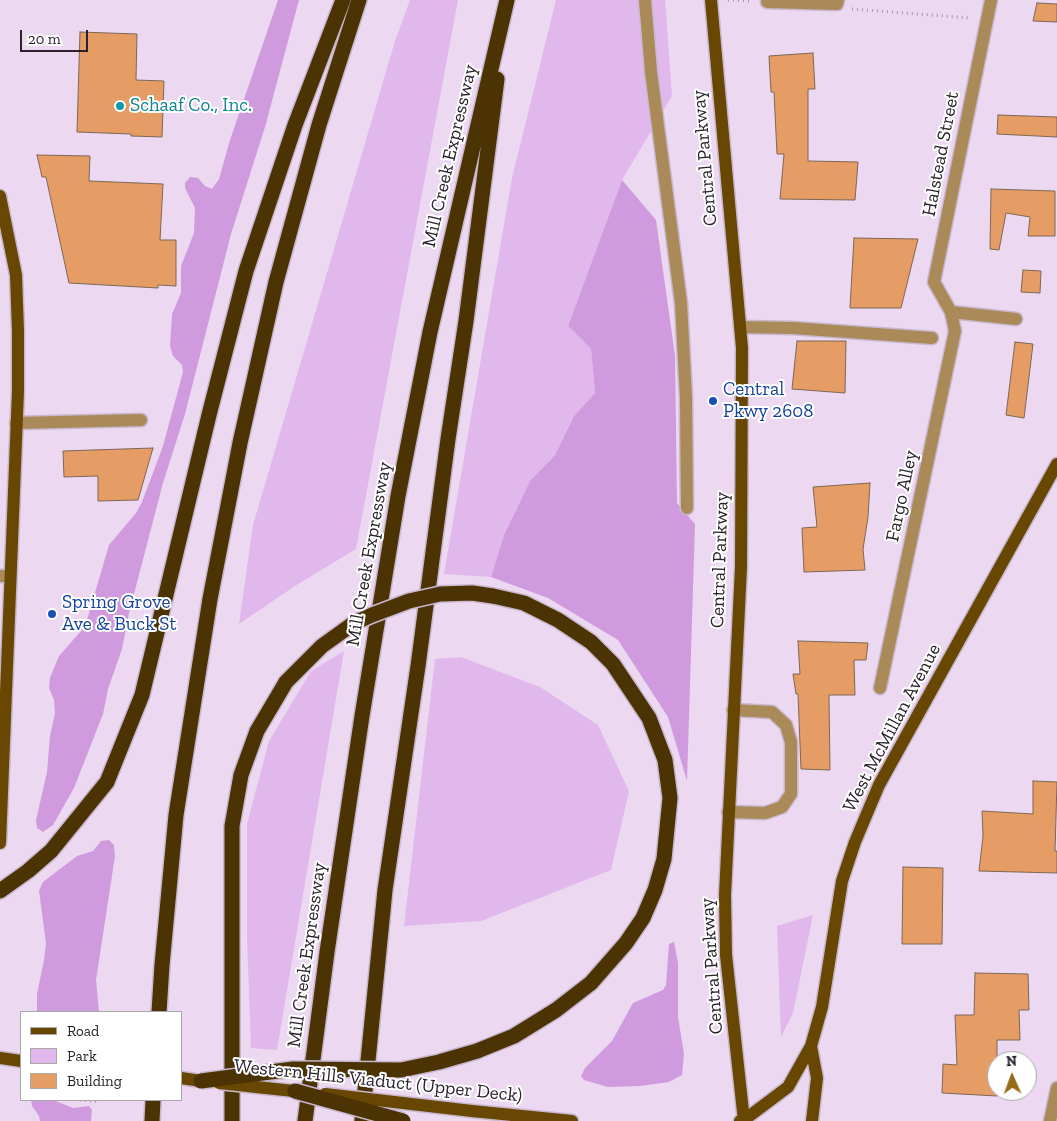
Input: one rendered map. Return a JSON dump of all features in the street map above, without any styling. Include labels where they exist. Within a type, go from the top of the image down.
[{"type":"highway","points":[[0,891],[28,871],[51,851],[107,782],[142,695],[209,415],[246,271],[295,125],[343,0]]},
{"type":"highway","points":[[159,1011],[176,815],[210,599],[240,443],[276,282],[319,126],[359,0]]},
{"type":"highway","points":[[362,1121],[385,890],[466,321],[508,0]]},
{"type":"highway","name":"Mill Creek Expressway","points":[[305,1121],[326,952],[357,745],[398,496],[430,332],[508,0]]},
{"type":"highway","points":[[201,1081],[293,1070],[401,1070],[439,1062],[477,1051],[514,1036],[556,1010],[591,983],[626,943],[643,918],[655,890],[664,859],[670,798],[665,760],[649,718],[613,664],[591,642],[558,620],[524,603],[472,593],[440,594],[409,601],[354,624],[322,646],[286,682],[257,731],[242,775],[232,826],[232,1121]]},
{"type":"highway","points":[[295,1091],[403,1121]]},
{"type":"highway","points":[[152,1121],[153,1101]]},
{"type":"main road","name":"Central Parkway","points":[[711,0],[742,348],[741,568],[724,895],[726,955],[743,1121]]},
{"type":"main road","points":[[0,196],[16,275],[18,331],[16,422],[5,576],[0,843]]},
{"type":"main road","name":"West McMillan Avenue","points":[[743,1121],[788,1087],[811,1046],[822,1007],[842,880],[855,842],[876,793],[1057,464]]},
{"type":"main road","points":[[811,1046],[817,1078],[812,1121]]},
{"type":"main road","points":[[0,1058],[20,1061]]},
{"type":"main road","name":"Western Hills Viaduct (Upper Deck)","points":[[182,1078],[572,1121]]},
{"type":"street","points":[[644,0],[651,72],[681,303],[686,397],[687,508]]},
{"type":"street","name":"Halstead Street","points":[[951,312],[934,282],[991,0]]},
{"type":"street","points":[[767,2],[838,2]]},
{"type":"street","points":[[951,312],[1016,319]]},
{"type":"street","name":"Fargo Alley","points":[[880,688],[955,331],[951,312]]},
{"type":"street","points":[[740,327],[793,328],[932,338]]},
{"type":"street","points":[[16,422],[141,420]]},
{"type":"street","points":[[728,812],[765,813],[782,807],[790,794],[791,742],[786,726],[772,712],[733,710]]},
{"type":"street","points":[[1050,1121],[1057,1088]]},
{"type":"path","points":[[728,0],[767,2]]},
{"type":"path","points":[[838,2],[856,11],[988,19]]},
{"type":"path","points":[[90,1101],[100,1102]]},
{"type":"green space","points":[[410,0],[458,0],[356,549],[295,586],[239,624],[253,525],[395,41]]},
{"type":"green space","points":[[556,0],[665,0],[672,96],[622,180],[568,326],[591,349],[595,393],[574,416],[555,455],[530,481],[504,535],[491,577],[444,574],[512,178]]},
{"type":"green space","points":[[344,651],[277,1050],[251,1048],[247,938],[247,824],[269,741],[311,671]]},
{"type":"green space","points":[[461,657],[540,687],[598,725],[629,791],[611,870],[481,921],[404,926],[435,659]]},
{"type":"green space","points":[[813,915],[793,1013],[781,1037],[777,926]]},
{"type":"shaded area","points":[[278,0],[299,0],[265,127],[231,234],[185,414],[163,483],[129,613],[122,649],[108,689],[103,714],[74,788],[53,825],[43,832],[37,828],[36,820],[47,772],[50,736],[55,713],[54,700],[49,688],[50,678],[59,656],[81,631],[87,620],[109,545],[136,513],[142,502],[163,446],[183,372],[182,365],[173,356],[170,346],[172,314],[181,293],[181,266],[194,233],[195,208],[185,188],[185,183],[190,177],[198,178],[205,186],[212,189],[219,179],[230,140]]},
{"type":"shaded area","points":[[622,180],[656,220],[675,356],[677,503],[695,524],[687,781],[668,717],[618,640],[548,598],[491,577],[504,535],[530,481],[555,455],[574,416],[595,393],[591,349],[568,326]]},
{"type":"shaded area","points":[[109,840],[114,845],[115,856],[96,980],[99,1011],[37,1011],[37,994],[46,943],[39,891],[43,882],[77,856],[93,851],[101,841]]},
{"type":"shaded area","points":[[674,942],[678,963],[678,1017],[684,1054],[682,1075],[669,1082],[640,1086],[608,1087],[584,1080],[581,1076],[585,1068],[612,1041],[633,1003],[663,990],[666,985],[669,944]]},
{"type":"shaded area","points":[[31,1101],[56,1101],[73,1108],[89,1106],[92,1110],[91,1121],[40,1121]]},
{"type":"building","points":[[1037,3],[1057,4],[1057,22],[1033,21]]},
{"type":"building","name":"Schaaf Co., Inc.","points":[[80,32],[137,34],[136,80],[164,81],[162,137],[77,132]]},
{"type":"building","points":[[813,53],[815,89],[808,89],[808,161],[858,162],[855,200],[780,199],[784,154],[777,154],[774,92],[771,92],[769,56]]},
{"type":"building","points":[[998,115],[1057,117],[1057,137],[997,134]]},
{"type":"building","points":[[37,155],[90,156],[89,181],[163,184],[160,240],[176,240],[176,286],[158,285],[158,288],[69,283],[46,177],[42,177]]},
{"type":"building","points":[[991,189],[1055,191],[1055,236],[1028,236],[1030,217],[1006,213],[999,250],[990,249]]},
{"type":"building","points":[[854,238],[918,239],[901,308],[850,308]]},
{"type":"building","points":[[1023,270],[1041,271],[1040,293],[1021,292]]},
{"type":"building","points":[[797,341],[846,341],[845,393],[792,389]]},
{"type":"building","points":[[1015,342],[1033,344],[1024,418],[1006,415]]},
{"type":"building","points":[[153,448],[138,500],[98,501],[98,476],[64,477],[63,451]]},
{"type":"building","points":[[870,483],[868,517],[863,549],[865,570],[804,572],[802,528],[817,527],[813,487]]},
{"type":"building","points":[[798,641],[868,643],[866,660],[854,660],[855,695],[829,695],[830,770],[801,769],[798,694],[796,694],[793,674],[800,674]]},
{"type":"building","points":[[1033,781],[1057,782],[1055,851],[1057,851],[1057,873],[979,871],[983,836],[982,811],[1033,814]]},
{"type":"building","points":[[903,867],[943,868],[942,944],[902,944]]},
{"type":"building","points":[[975,973],[1028,974],[1029,1010],[1019,1010],[1020,1040],[997,1040],[997,1051],[987,1051],[987,1095],[942,1093],[943,1064],[957,1065],[955,1015],[974,1015]]},
{"type":"place","name":"Schaaf Co., Inc.","points":[[120,106]]},
{"type":"place","name":"Central Pkwy 2608","points":[[713,401]]},
{"type":"place","name":"Spring Grove Ave & Buck St","points":[[52,614]]}]
